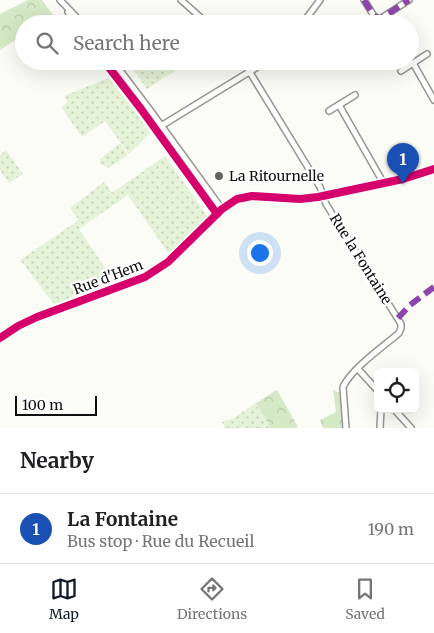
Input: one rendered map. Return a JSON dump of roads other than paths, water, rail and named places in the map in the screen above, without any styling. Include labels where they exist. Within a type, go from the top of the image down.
[{"type":"street","points":[[60,0],[73,15]]},
{"type":"street","points":[[182,0],[198,15]]},
{"type":"street","points":[[309,15],[320,0]]},
{"type":"street","points":[[364,0],[373,15]]},
{"type":"street","points":[[386,15],[409,0]]},
{"type":"street","points":[[67,9],[70,15]]},
{"type":"street","points":[[419,59],[427,54]]},
{"type":"street","points":[[111,70],[219,212]]},
{"type":"street","points":[[120,70],[162,126],[219,212]]},
{"type":"street","points":[[157,130],[253,70]]},
{"type":"street","points":[[417,70],[434,100]]},
{"type":"street","name":"Rue la Fontaine","points":[[250,72],[320,187],[326,204],[401,324],[399,332],[347,380],[344,387],[346,428]]},
{"type":"street","points":[[329,111],[356,95]]},
{"type":"street","points":[[339,105],[384,184]]},
{"type":"street","name":"Rue d'Hem","points":[[0,338],[18,326],[37,317],[154,272],[234,200],[248,196],[300,198],[324,196],[413,177],[434,169]]},
{"type":"street","points":[[358,368],[374,386]]},
{"type":"street","points":[[380,428],[381,413]]},
{"type":"street","points":[[398,413],[411,428]]},
{"type":"place","name":"La Ritournelle","points":[[219,176]]},
{"type":"place","name":"La Fontaine","points":[[403,184]]}]
